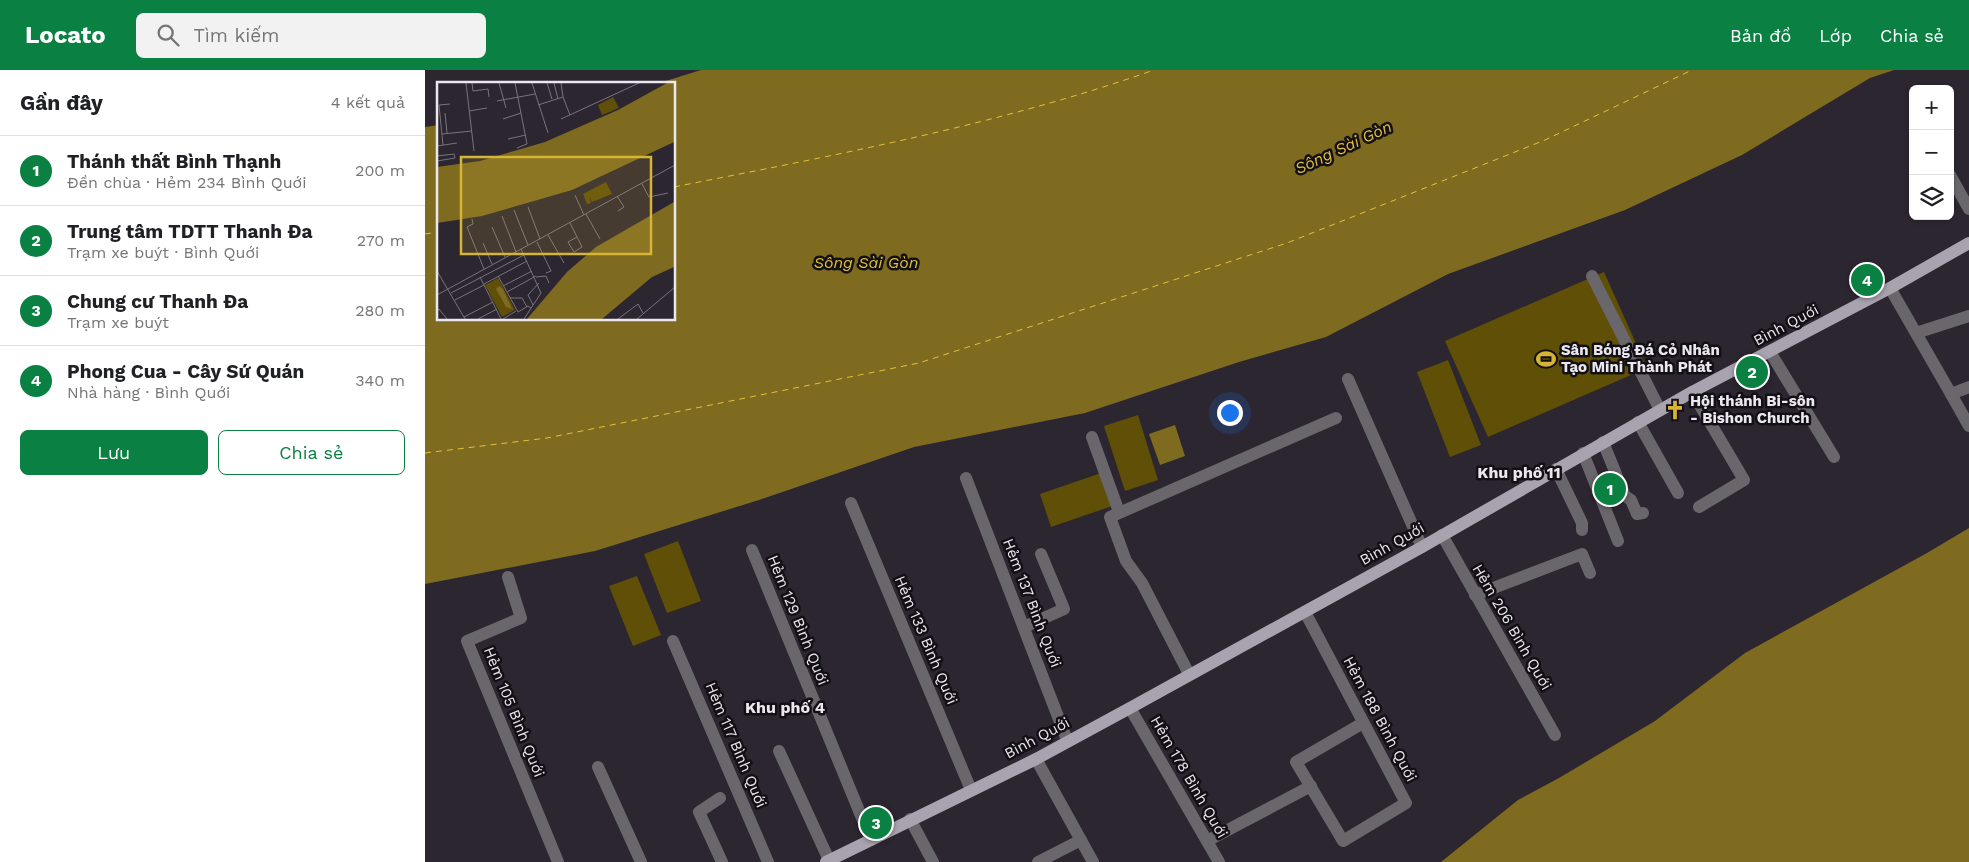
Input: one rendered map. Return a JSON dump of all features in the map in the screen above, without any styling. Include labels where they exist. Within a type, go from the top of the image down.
[{"type":"main road","name":"Bình Quới","points":[[827,861],[1036,758],[1130,708],[1422,547],[1637,422],[1890,288],[1969,243]]},
{"type":"street","points":[[1954,182],[1969,209]]},
{"type":"street","points":[[1592,276],[1660,410]]},
{"type":"street","points":[[1890,288],[1969,426]]},
{"type":"street","points":[[1916,332],[1969,316]]},
{"type":"street","points":[[1770,352],[1834,457]]},
{"type":"street","points":[[1348,379],[1422,547]]},
{"type":"street","points":[[1951,394],[1969,387]]},
{"type":"street","points":[[1692,392],[1743,480],[1699,507]]},
{"type":"street","points":[[1189,674],[1142,583],[1125,561],[1110,517],[1336,418]]},
{"type":"street","points":[[1637,422],[1678,493]]},
{"type":"street","points":[[1091,437],[1119,512]]},
{"type":"street","points":[[1603,442],[1625,496],[1631,500],[1637,514],[1643,513]]},
{"type":"street","points":[[1583,454],[1618,541]]},
{"type":"street","points":[[1555,469],[1581,523],[1581,530]]},
{"type":"street","name":"Hẻm 137 Bình Quới","points":[[966,478],[1067,740]]},
{"type":"street","name":"Hẻm 133 Bình Quới","points":[[851,503],[971,790]]},
{"type":"street","name":"Hẻm 206 Bình Quới","points":[[1441,535],[1555,735]]},
{"type":"street","name":"Hẻm 129 Bình Quới","points":[[752,550],[871,840]]},
{"type":"street","points":[[1024,627],[1064,609],[1041,554]]},
{"type":"street","points":[[1475,595],[1582,554],[1590,573]]},
{"type":"street","name":"Hẻm 105 Bình Quới","points":[[508,577],[521,618],[467,641],[558,862]]},
{"type":"street","name":"Hẻm 188 Bình Quới","points":[[1305,612],[1406,802],[1343,840],[1311,786]]},
{"type":"street","name":"Hẻm 117 Bình Quới","points":[[673,641],[768,862]]},
{"type":"street","name":"Hẻm 178 Bình Quới","points":[[1130,708],[1219,862]]},
{"type":"street","points":[[1207,841],[1311,786],[1296,762],[1363,723]]},
{"type":"street","points":[[779,752],[827,861]]},
{"type":"street","points":[[1036,758],[1093,862]]},
{"type":"street","points":[[598,767],[641,862]]},
{"type":"street","points":[[721,798],[699,812],[721,862]]},
{"type":"street","points":[[910,819],[933,862]]},
{"type":"street","points":[[1043,861],[1081,840]]},
{"type":"shaded area","points":[[1604,272],[1647,368],[1488,437],[1445,341]]},
{"type":"shaded area","points":[[1448,360],[1481,445],[1450,457],[1417,372]]},
{"type":"shaded area","points":[[1138,415],[1158,480],[1125,491],[1104,426]]},
{"type":"shaded area","points":[[1104,472],[1115,505],[1051,527],[1040,494]]},
{"type":"shaded area","points":[[678,541],[701,601],[667,613],[644,554]]},
{"type":"shaded area","points":[[637,576],[661,635],[633,646],[609,586]]},
{"type":"water","name":"Sông Sài Gòn","points":[[701,70],[1894,70],[1870,78],[1742,155],[1625,210],[1448,274],[1326,337],[1239,362],[1085,413],[914,447],[759,500],[595,551],[425,584],[425,127],[437,125],[437,320],[675,320],[675,82],[662,82]]},
{"type":"water","points":[[1175,425],[1185,456],[1160,465],[1149,434]]},
{"type":"water","points":[[1969,528],[1969,862],[1441,862],[1518,800],[1655,721],[1745,653]]},
{"type":"ferry route","points":[[675,187],[976,123],[1095,90],[1154,70]]},
{"type":"ferry route","points":[[425,453],[547,438],[919,363],[1287,243],[1545,140],[1692,70]]},
{"type":"ferry route","points":[[425,234],[437,232]]},
{"type":"place","name":"Phong Cua - Cây Sứ Quán","points":[[1867,280]]},
{"type":"place","name":"Sân Bóng Đá Cỏ Nhân Tạo Mini Thành Phát","points":[[1546,359]]},
{"type":"place","name":"Trung tâm TDTT Thanh Đa","points":[[1752,372]]},
{"type":"place","name":"Hội thánh Bi-sôn - Bishon Church","points":[[1675,410]]},
{"type":"place","name":"Thánh thất Bình Thạnh","points":[[1610,489]]},
{"type":"place","name":"Chung cư Thanh Đa","points":[[876,823]]},
{"type":"district","name":"Khu phố 11","points":[[1519,472]]},
{"type":"district","name":"Khu phố 4","points":[[785,707]]}]
